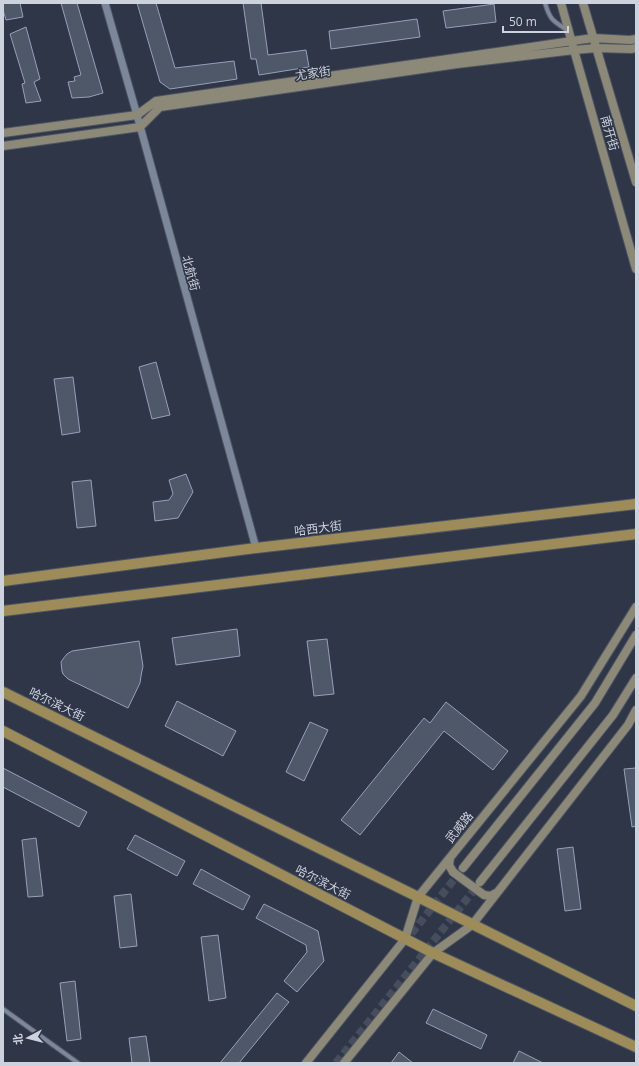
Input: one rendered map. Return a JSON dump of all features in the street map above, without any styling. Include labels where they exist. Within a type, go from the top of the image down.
[{"type":"main road","name":"南开街","points":[[561,3],[636,269]]},
{"type":"main road","name":"南开街","points":[[583,3],[636,182]]},
{"type":"main road","name":"尤家街","points":[[3,133],[137,115],[156,101],[572,40],[593,38],[636,39]]},
{"type":"main road","name":"尤家街","points":[[140,127],[160,107],[457,64],[574,50],[597,48],[636,48]]},
{"type":"main road","points":[[3,146],[140,127]]},
{"type":"main road","name":"哈西大街","points":[[3,581],[256,548],[636,504]]},
{"type":"main road","points":[[3,611],[636,534]]},
{"type":"main road","points":[[619,537],[636,540]]},
{"type":"main road","name":"武威路","points":[[306,1063],[405,939],[418,897],[581,696],[636,607]]},
{"type":"main road","points":[[463,868],[595,703],[636,635]]},
{"type":"main road","points":[[480,882],[613,715],[636,678]]},
{"type":"main road","name":"哈尔滨大街","points":[[3,688],[7,694],[636,1006]]},
{"type":"main road","points":[[344,1063],[432,953],[472,925],[628,725],[636,710]]},
{"type":"main road","name":"哈尔滨大街","points":[[3,731],[432,953],[636,1047]]},
{"type":"main road","points":[[450,858],[449,865],[453,872],[484,895],[491,896],[497,893]]},
{"type":"street","name":"北航街","points":[[106,3],[256,548]]},
{"type":"street","points":[[545,3],[549,15],[557,24],[570,31]]},
{"type":"street","points":[[3,1008],[78,1063]]},
{"type":"building","points":[[3,3],[20,3],[23,17],[6,20],[3,10]]},
{"type":"building","points":[[61,3],[77,3],[103,93],[89,97],[72,98],[68,82],[75,81],[74,77],[81,75]]},
{"type":"building","points":[[137,3],[156,3],[175,68],[234,61],[237,79],[170,89],[160,82]]},
{"type":"building","points":[[243,3],[261,3],[268,55],[306,50],[309,67],[259,75],[256,59],[251,59]]},
{"type":"building","points":[[494,4],[496,22],[446,28],[443,11]]},
{"type":"building","points":[[417,19],[420,37],[331,49],[329,31]]},
{"type":"building","points":[[26,27],[40,79],[34,82],[41,101],[26,103],[22,84],[25,83],[10,34]]},
{"type":"building","points":[[156,362],[170,415],[152,419],[139,367]]},
{"type":"building","points":[[73,377],[80,432],[62,435],[54,379]]},
{"type":"building","points":[[186,474],[193,492],[178,518],[155,521],[153,502],[169,500],[173,494],[169,480]]},
{"type":"building","points":[[91,480],[96,526],[77,528],[72,482]]},
{"type":"building","points":[[237,629],[240,656],[176,665],[172,638]]},
{"type":"building","points":[[327,639],[334,694],[314,696],[307,641]]},
{"type":"building","points":[[139,641],[143,666],[140,683],[128,708],[68,679],[63,674],[61,662],[67,654],[72,651]]},
{"type":"building","points":[[177,701],[236,731],[223,756],[165,726]]},
{"type":"building","points":[[446,702],[508,751],[493,770],[444,731],[360,835],[341,820],[424,718],[430,723]]},
{"type":"building","points":[[310,722],[328,730],[304,781],[286,772]]},
{"type":"building","points":[[3,768],[87,812],[79,827],[3,787]]},
{"type":"building","points":[[636,768],[636,826],[632,827],[624,769]]},
{"type":"building","points":[[135,835],[185,861],[177,876],[127,849]]},
{"type":"building","points":[[36,838],[43,896],[28,897],[22,840]]},
{"type":"building","points":[[573,847],[581,909],[565,911],[557,849]]},
{"type":"building","points":[[201,869],[250,896],[243,910],[193,884]]},
{"type":"building","points":[[131,894],[137,946],[120,948],[114,896]]},
{"type":"building","points":[[264,904],[318,931],[324,961],[297,992],[284,981],[307,952],[306,945],[256,918]]},
{"type":"building","points":[[218,935],[226,998],[209,1001],[201,937]]},
{"type":"building","points":[[75,981],[81,1039],[67,1041],[60,983]]},
{"type":"building","points":[[277,993],[289,1002],[239,1063],[220,1063]]},
{"type":"building","points":[[433,1009],[487,1035],[481,1049],[426,1023]]},
{"type":"building","points":[[146,1036],[150,1063],[132,1063],[129,1038]]},
{"type":"building","points":[[519,1051],[543,1063],[513,1063]]},
{"type":"building","points":[[399,1052],[413,1063],[391,1063]]},
{"type":"tunnel","points":[[404,943],[463,868]]},
{"type":"tunnel","points":[[336,1063],[479,884]]}]
